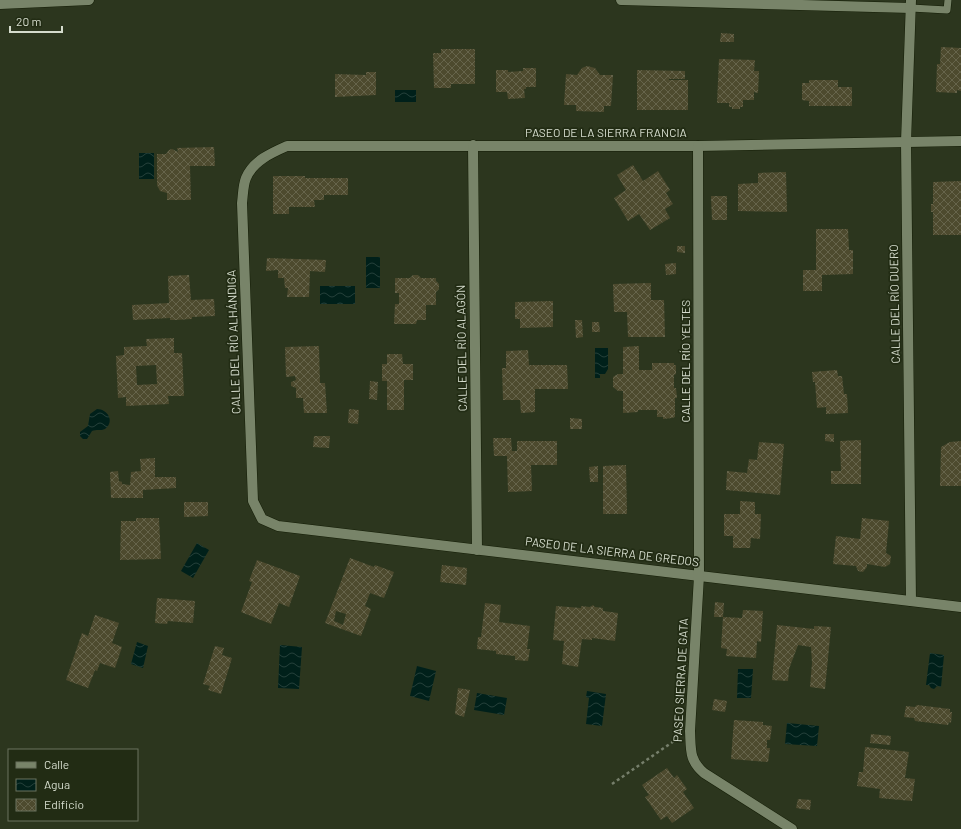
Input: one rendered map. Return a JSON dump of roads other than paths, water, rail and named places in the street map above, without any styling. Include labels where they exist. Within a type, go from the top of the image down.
[{"type":"street","points":[[0,4],[89,0]]},
{"type":"street","points":[[621,0],[911,4]]},
{"type":"street","name":"CALLE DEL RÍO DUERO","points":[[911,4],[906,142],[911,601]]},
{"type":"street","name":"PASEO DE LA SIERRA FRANCIA","points":[[256,165],[269,154],[287,146],[698,146],[961,142]]},
{"type":"street","name":"CALLE DEL RÍO ALAGÓN","points":[[473,145],[477,550]]},
{"type":"street","name":"CALLE DEL RÍO YELTES","points":[[698,146],[700,576]]},
{"type":"street","name":"CALLE DEL RÍO ALHÁNDIGA","points":[[256,165],[246,178],[242,203],[253,501],[262,519]]},
{"type":"street","name":"PASEO DE LA SIERRA DE GREDOS","points":[[262,519],[278,526],[961,607]]},
{"type":"street","name":"PASEO SIERRA DE GATA","points":[[700,576],[690,731],[691,756],[696,766],[704,773],[792,829]]},
{"type":"lane","points":[[911,4],[947,10],[948,0]]},
{"type":"water","points":[[395,90],[416,90],[416,102],[395,102]]},
{"type":"water","points":[[139,153],[154,153],[154,179],[139,179]]},
{"type":"water","points":[[366,257],[380,257],[380,288],[366,288]]},
{"type":"water","points":[[320,286],[355,286],[355,304],[320,304]]},
{"type":"water","points":[[595,348],[608,348],[608,369],[605,374],[600,374],[600,378],[595,378]]},
{"type":"water","points":[[97,409],[107,413],[110,423],[105,429],[92,431],[87,439],[83,439],[80,436],[80,432],[88,426],[90,414]]},
{"type":"water","points":[[197,543],[209,550],[193,578],[181,571]]},
{"type":"water","points":[[137,642],[148,646],[143,668],[131,664]]},
{"type":"water","points":[[280,645],[302,647],[299,689],[278,688]]},
{"type":"water","points":[[930,653],[944,655],[941,687],[937,686],[934,689],[929,685],[926,685]]},
{"type":"water","points":[[417,666],[436,671],[429,701],[410,696]]},
{"type":"water","points":[[738,669],[753,669],[751,698],[737,698]]},
{"type":"water","points":[[587,691],[606,694],[602,726],[586,724],[589,698],[586,697]]},
{"type":"water","points":[[477,693],[507,698],[504,715],[474,710]]},
{"type":"water","points":[[787,723],[819,726],[817,746],[785,744]]}]
